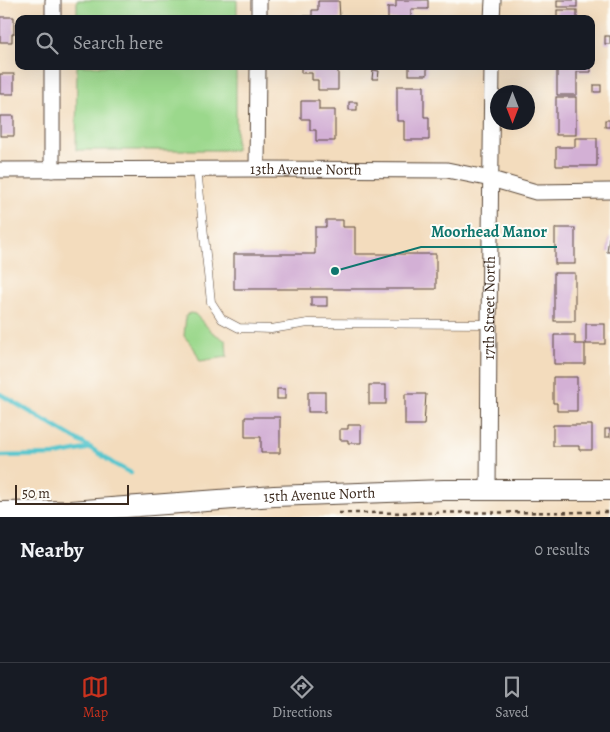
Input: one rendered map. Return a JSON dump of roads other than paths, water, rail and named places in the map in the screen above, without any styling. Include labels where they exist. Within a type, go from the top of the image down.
[{"type":"main road","name":"15th Avenue North","points":[[0,512],[71,511],[274,496],[488,490],[610,490]]},
{"type":"street","points":[[53,0],[53,15]]},
{"type":"street","points":[[259,0],[259,15]]},
{"type":"street","points":[[492,0],[492,15]]},
{"type":"street","points":[[52,70],[52,170]]},
{"type":"street","points":[[257,169],[258,70]]},
{"type":"street","name":"17th Street North","points":[[488,490],[492,70]]},
{"type":"street","name":"13th Avenue North","points":[[0,170],[447,170],[491,179],[536,192],[610,192]]},
{"type":"lane","points":[[197,169],[211,302],[222,319],[239,328],[271,329],[308,323],[489,324]]},
{"type":"waterway","points":[[0,394],[131,473]]},
{"type":"waterway","points":[[0,456],[55,455],[91,448]]},
{"type":"place","name":"Moorhead Manor","points":[[335,271]]}]
